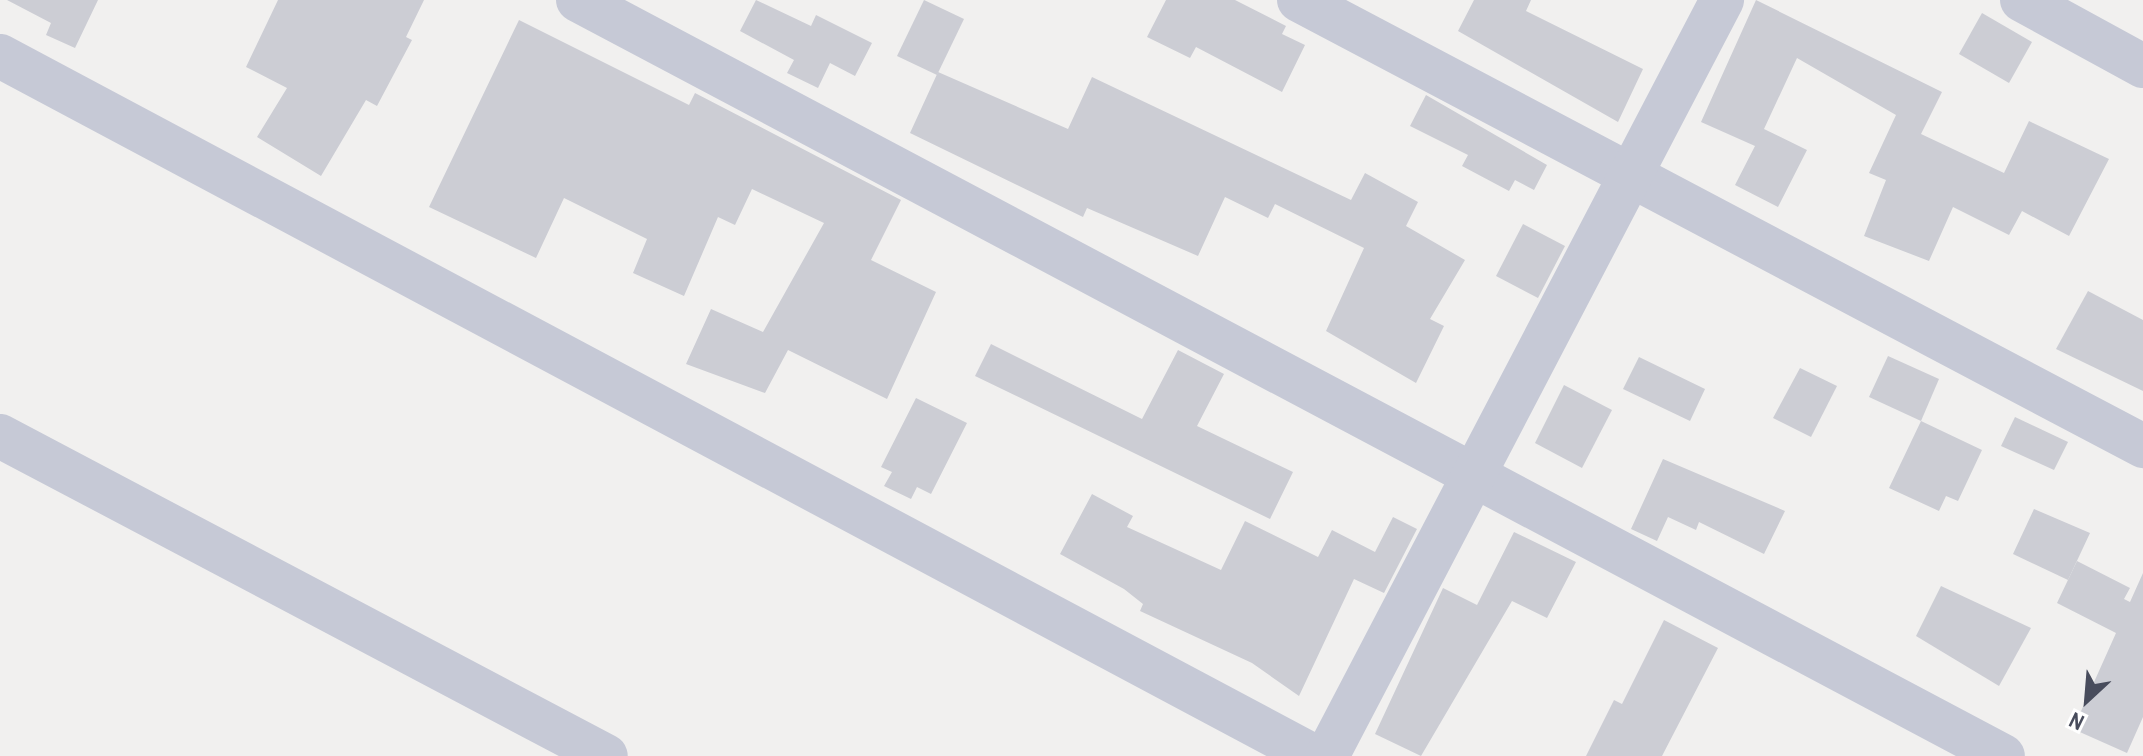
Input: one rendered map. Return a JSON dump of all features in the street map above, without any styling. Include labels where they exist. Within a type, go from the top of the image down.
[{"type":"street","points":[[578,0],[1473,469],[2003,756]]},
{"type":"street","points":[[1299,0],[2143,446]]},
{"type":"street","points":[[1327,756],[1473,469],[1722,0]]},
{"type":"street","points":[[2022,0],[2143,66]]},
{"type":"street","points":[[0,56],[1313,756]]},
{"type":"street","points":[[0,436],[606,756]]},
{"type":"building","points":[[7,0],[98,0],[75,48],[46,35],[51,23]]},
{"type":"building","points":[[278,0],[424,0],[406,37],[412,40],[377,106],[366,100],[321,176],[257,137],[287,88],[246,67]]},
{"type":"building","points":[[756,0],[811,26],[816,15],[872,43],[855,76],[830,63],[818,88],[787,73],[794,60],[740,31]]},
{"type":"building","points":[[924,0],[964,19],[937,75],[897,56]]},
{"type":"building","points":[[1166,0],[1235,0],[1286,26],[1282,34],[1305,45],[1282,92],[1196,47],[1190,58],[1147,37]]},
{"type":"building","points":[[1474,0],[1531,0],[1526,11],[1643,69],[1618,122],[1458,31]]},
{"type":"building","points":[[1756,0],[1942,92],[1921,134],[2004,173],[2029,121],[2109,159],[2069,236],[2022,211],[2009,235],[1953,207],[1929,261],[1864,236],[1886,180],[1869,173],[1896,115],[1797,58],[1764,129],[1807,150],[1778,207],[1735,185],[1755,146],[1701,122]]},
{"type":"building","points":[[1982,13],[2032,42],[2009,83],[1959,54]]},
{"type":"building","points":[[519,20],[689,105],[695,93],[901,200],[871,260],[936,292],[887,399],[788,350],[765,393],[686,364],[711,309],[763,332],[824,223],[752,189],[735,225],[718,217],[684,296],[633,273],[647,239],[564,198],[536,258],[429,207]]},
{"type":"building","points":[[938,72],[1068,129],[1092,77],[1351,200],[1365,173],[1418,202],[1406,226],[1465,260],[1430,319],[1444,326],[1416,383],[1326,331],[1364,248],[1275,204],[1268,218],[1225,197],[1198,256],[1087,208],[1083,217],[910,133]]},
{"type":"building","points":[[1426,95],[1547,165],[1534,190],[1515,180],[1509,191],[1462,166],[1468,155],[1410,126]]},
{"type":"building","points":[[1523,224],[1565,246],[1538,298],[1496,276]]},
{"type":"building","points":[[2088,291],[2143,320],[2143,391],[2056,349]]},
{"type":"building","points":[[991,344],[1142,419],[1178,350],[1224,374],[1197,426],[1293,472],[1270,519],[975,376]]},
{"type":"building","points":[[1888,356],[1939,379],[1921,421],[1869,397]]},
{"type":"building","points":[[1639,357],[1705,389],[1690,421],[1623,389]]},
{"type":"building","points":[[1800,368],[1837,386],[1811,437],[1773,418]]},
{"type":"building","points":[[1564,385],[1612,410],[1582,468],[1535,443]]},
{"type":"building","points":[[916,398],[967,423],[931,494],[917,487],[911,499],[884,486],[892,472],[881,467]]},
{"type":"building","points":[[2015,417],[2068,442],[2054,470],[2001,446]]},
{"type":"building","points":[[1921,421],[1982,450],[1958,501],[1946,496],[1939,511],[1889,488]]},
{"type":"building","points":[[1663,459],[1785,511],[1764,554],[1699,522],[1696,530],[1668,517],[1657,541],[1631,529]]},
{"type":"building","points":[[1092,494],[1133,516],[1127,527],[1221,570],[1245,521],[1318,557],[1332,530],[1375,552],[1393,517],[1417,529],[1384,593],[1354,579],[1299,696],[1252,663],[1140,611],[1143,604],[1124,589],[1060,554]]},
{"type":"building","points":[[2034,509],[2090,533],[2068,580],[2013,554]]},
{"type":"building","points":[[1514,532],[1576,562],[1547,618],[1512,601],[1421,756],[1375,734],[1443,588],[1477,605]]},
{"type":"building","points":[[2077,561],[2130,588],[2124,599],[2130,602],[2143,573],[2143,717],[2127,753],[2073,729],[2116,633],[2057,603]]},
{"type":"building","points":[[1941,586],[2031,628],[1999,686],[1916,636]]},
{"type":"building","points":[[1664,620],[1718,648],[1662,756],[1586,756],[1614,700],[1622,704]]}]
